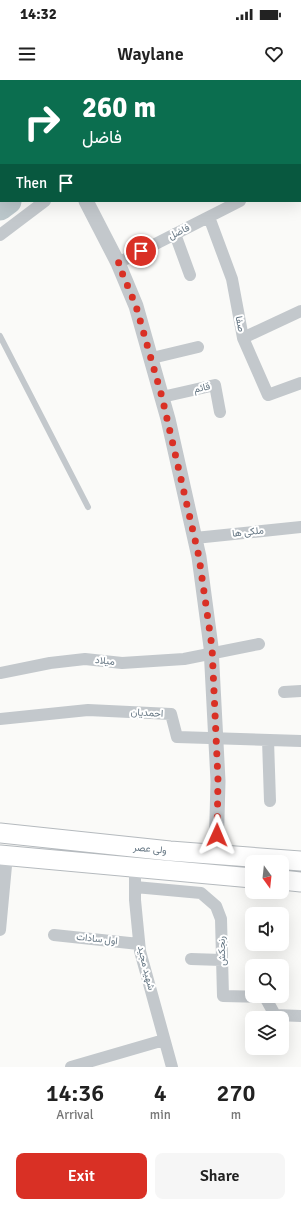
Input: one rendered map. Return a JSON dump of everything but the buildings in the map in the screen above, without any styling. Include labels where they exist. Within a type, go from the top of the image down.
[{"type":"main road","name":"ولی عصر","points":[[0,834],[170,851],[301,861]]},
{"type":"main road","name":"ولی عصر","points":[[3,855],[245,877]]},
{"type":"main road","points":[[289,881],[301,882]]},
{"type":"street","points":[[0,235],[44,202]]},
{"type":"street","points":[[87,202],[118,263],[136,306],[162,397],[199,557],[212,655],[218,780],[216,855]]},
{"type":"street","name":"فاضل","points":[[118,263],[238,202]]},
{"type":"street","name":"صفا","points":[[209,217],[232,279],[243,338],[268,394],[301,383]]},
{"type":"street","points":[[176,234],[190,275]]},
{"type":"street","points":[[243,338],[301,311]]},
{"type":"street","points":[[152,358],[198,348]]},
{"type":"street","name":"قائم","points":[[162,397],[215,385],[220,412]]},
{"type":"street","name":"ملکی ها","points":[[195,538],[301,527]]},
{"type":"street","name":"میلاد","points":[[0,673],[50,663],[84,659],[122,663],[184,659],[212,655],[259,644]]},
{"type":"street","points":[[284,692],[301,692]]},
{"type":"street","name":"احمدیان","points":[[0,720],[88,710],[171,714],[177,737],[301,741]]},
{"type":"street","points":[[268,740],[270,801]]},
{"type":"street","points":[[0,930],[3,855]]},
{"type":"street","name":"شهید مجید","points":[[135,867],[140,951],[172,1067]]},
{"type":"street","name":"رنجکش","points":[[135,887],[201,893],[216,906],[221,919],[224,996],[266,997],[275,1015],[301,1016]]},
{"type":"street","name":"اول سادات","points":[[54,935],[139,944]]},
{"type":"street","points":[[191,959],[222,960]]},
{"type":"street","points":[[71,1067],[164,1040]]},
{"type":"lane","points":[[0,336],[88,507]]},
{"type":"waterway","points":[[0,207],[7,202]]},
{"type":"route","points":[[141,251],[118,263],[136,306],[162,397],[199,557],[212,647],[218,780],[217,835]]}]
